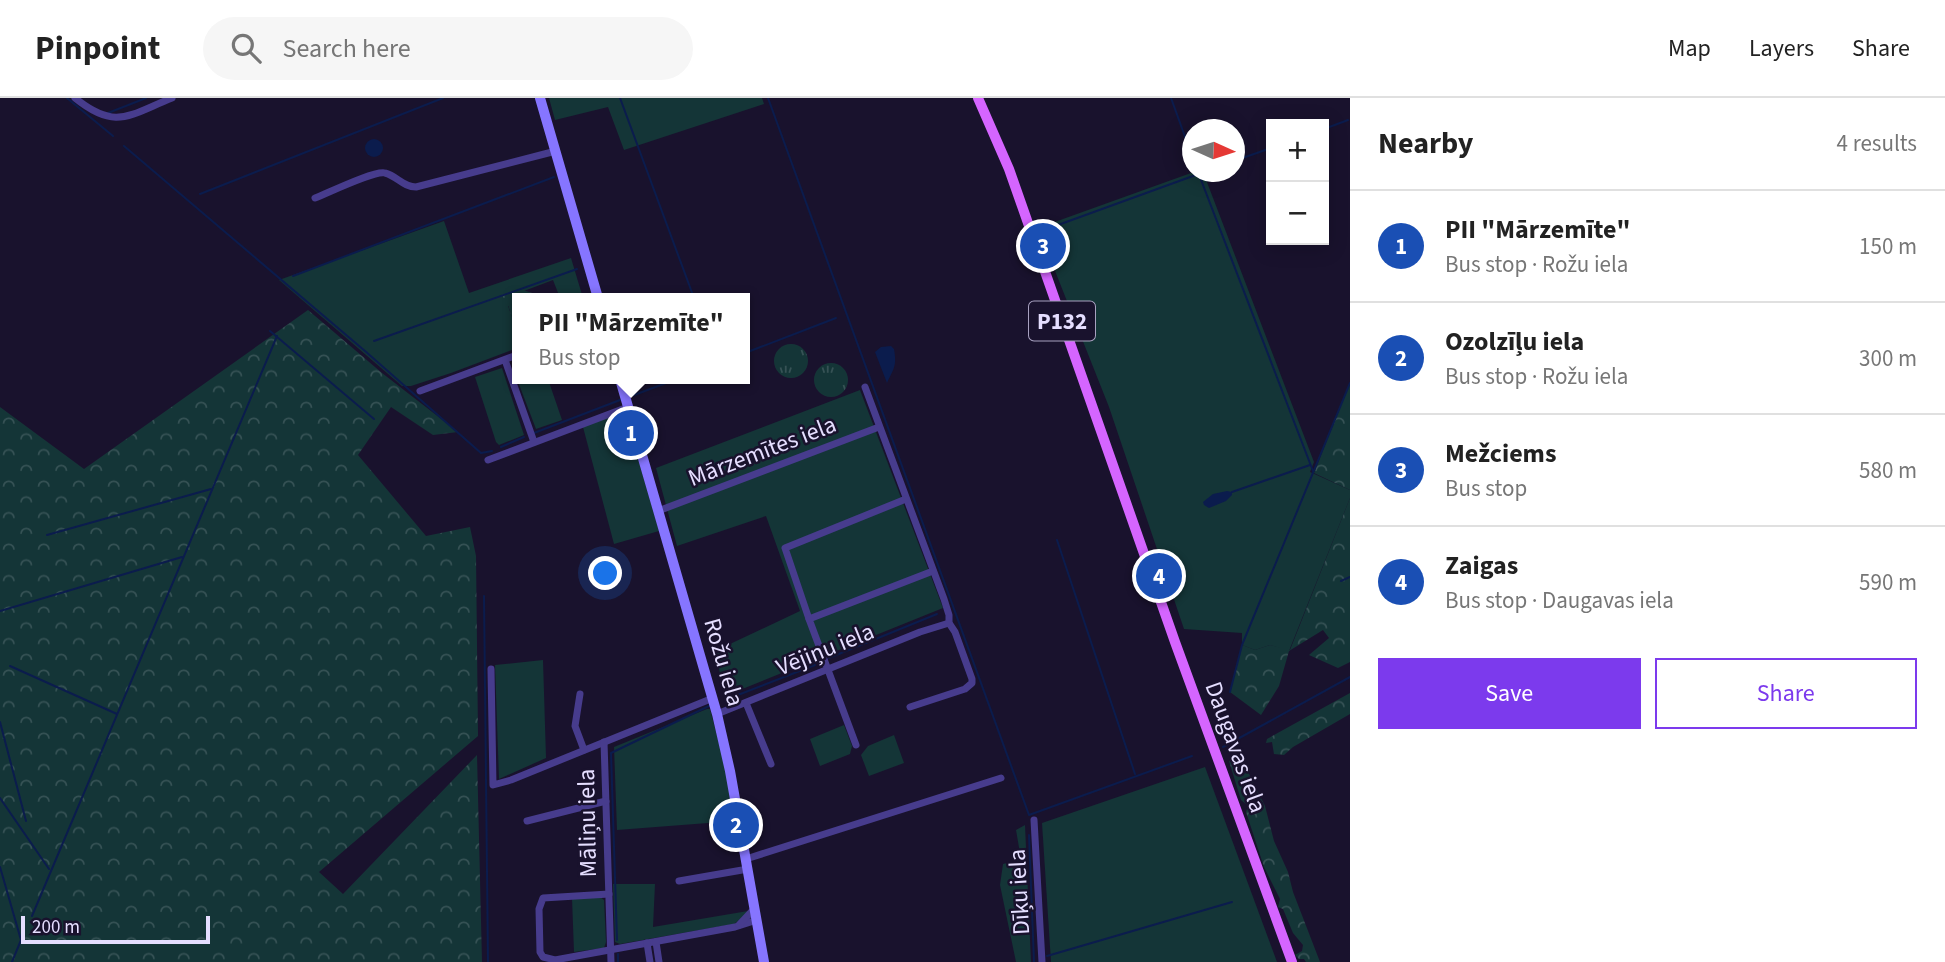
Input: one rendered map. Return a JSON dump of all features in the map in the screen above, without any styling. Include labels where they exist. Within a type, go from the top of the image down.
[{"type":"main road","name":"Daugavas iela","points":[[978,98],[1009,169],[1141,546],[1292,962]]},
{"type":"street","points":[[75,98],[103,117],[115,118],[172,98]]},
{"type":"street","points":[[540,98],[597,293]]},
{"type":"street","points":[[315,198],[378,173],[390,175],[406,186],[416,187],[556,151]]},
{"type":"street","points":[[420,391],[512,357]]},
{"type":"street","points":[[505,360],[512,380]]},
{"type":"street","points":[[513,384],[534,442]]},
{"type":"street","name":"Rožu iela","points":[[621,384],[718,714],[764,962]]},
{"type":"street","points":[[865,387],[972,683],[965,689],[910,707]]},
{"type":"street","points":[[488,460],[628,407]]},
{"type":"street","name":"Mārzemītes iela","points":[[658,511],[879,427]]},
{"type":"street","points":[[856,745],[826,670],[785,548],[906,499]]},
{"type":"street","points":[[809,619],[933,570]]},
{"type":"street","name":"Vējiņu iela","points":[[718,714],[939,624],[949,623]]},
{"type":"street","points":[[491,669],[493,785],[604,742]]},
{"type":"street","points":[[580,694],[575,726],[584,750]]},
{"type":"street","name":"Māliņu iela","points":[[611,962],[604,742],[713,698]]},
{"type":"street","points":[[746,703],[771,764]]},
{"type":"street","points":[[679,881],[747,864],[1002,778]]},
{"type":"street","points":[[527,821],[606,801]]},
{"type":"street","name":"Dīķu iela","points":[[1034,820],[1042,962]]},
{"type":"street","name":"Māliņu iela","points":[[609,894],[543,898],[539,909],[540,952],[543,957],[555,960],[739,926],[757,920]]},
{"type":"street","points":[[739,926],[755,908]]},
{"type":"street","points":[[656,942],[659,962]]},
{"type":"street","points":[[647,943],[650,962]]},
{"type":"green space","points":[[549,98],[762,98],[764,104],[624,150],[608,107],[555,120]]},
{"type":"green space","points":[[1182,176],[1182,182],[1207,182],[1314,462],[1310,472],[1350,490],[1350,498],[1289,651],[1270,645],[1255,650],[1242,645],[1242,633],[1184,629],[1109,407],[1038,228]]},
{"type":"green space","points":[[444,221],[469,293],[571,258],[582,293],[558,293],[553,280],[524,291],[519,289],[512,293],[504,306],[512,322],[512,350],[451,373],[411,386],[402,386],[279,280]]},
{"type":"green space","points":[[520,289],[532,293],[512,293],[512,305],[508,306],[512,317],[512,332],[502,309],[504,306],[498,303],[499,296]]},
{"type":"green space","points":[[308,310],[382,373],[458,432],[433,435],[391,407],[358,455],[426,536],[470,527],[476,556],[478,736],[319,872],[343,894],[477,755],[482,962],[0,962],[0,407],[84,469]]},
{"type":"green space","points":[[791,344],[803,349],[808,361],[803,373],[791,378],[779,373],[774,361],[779,349]]},
{"type":"green space","points":[[831,363],[843,368],[848,380],[843,392],[831,397],[819,392],[814,380],[819,368]]},
{"type":"green space","points":[[502,368],[524,435],[499,445],[475,377]]},
{"type":"green space","points":[[1350,383],[1350,490],[1314,473]]},
{"type":"green space","points":[[519,384],[550,384],[562,420],[536,429]]},
{"type":"green space","points":[[860,390],[943,608],[725,696],[715,651],[800,611],[766,516],[677,546],[656,468]]},
{"type":"green space","points":[[619,412],[625,414],[659,531],[614,544],[583,427]]},
{"type":"green space","points":[[1350,498],[1350,662],[1338,668],[1309,655],[1329,638],[1323,630],[1289,651],[1279,686],[1261,715],[1230,692],[1242,645],[1255,650],[1270,645],[1290,650]]},
{"type":"green space","points":[[543,660],[546,758],[499,779],[495,665]]},
{"type":"green space","points":[[1350,693],[1350,714],[1284,755],[1274,754],[1272,742],[1266,743],[1267,739]]},
{"type":"green space","points":[[710,709],[725,766],[734,821],[617,830],[614,747]]},
{"type":"green space","points":[[844,725],[852,746],[850,754],[820,766],[810,739]]},
{"type":"green space","points":[[894,735],[904,763],[869,776],[861,755],[868,746]]},
{"type":"green space","points":[[1240,759],[1244,764],[1265,806],[1274,841],[1320,962],[1306,962],[1295,955],[1302,951],[1303,945],[1293,933],[1283,909],[1278,907],[1280,899],[1264,867],[1246,812],[1248,806],[1241,800],[1229,761]]},
{"type":"green space","points":[[1205,767],[1277,962],[1051,962],[1042,823]]},
{"type":"green space","points":[[1025,825],[1031,962],[1016,962],[1000,885],[1003,864],[1021,859],[1016,830]]},
{"type":"green space","points":[[613,884],[655,884],[653,927],[748,913],[734,924],[620,944],[615,942]]},
{"type":"green space","points":[[600,897],[604,900],[604,948],[574,952],[572,898]]},
{"type":"water","points":[[374,139],[380,142],[383,148],[380,154],[374,157],[368,154],[365,148],[368,142]]},
{"type":"water","points":[[891,346],[894,349],[895,363],[887,383],[875,352],[881,347]]},
{"type":"water","points":[[1232,492],[1232,495],[1226,501],[1209,508],[1204,505],[1203,502],[1213,494]]},
{"type":"waterway","points":[[67,98],[113,136]]},
{"type":"waterway","points":[[108,113],[146,98]]},
{"type":"waterway","points":[[200,194],[443,98]]},
{"type":"waterway","points":[[620,98],[692,293]]},
{"type":"waterway","points":[[768,98],[1029,815],[1192,756]]},
{"type":"waterway","points":[[1171,98],[1182,128]]},
{"type":"waterway","points":[[1329,127],[1348,120]]},
{"type":"waterway","points":[[124,146],[481,453],[492,451]]},
{"type":"waterway","points":[[1245,157],[1266,150]]},
{"type":"waterway","points":[[293,276],[554,177]]},
{"type":"waterway","points":[[1047,229],[1182,180]]},
{"type":"waterway","points":[[1202,182],[1313,471]]},
{"type":"waterway","points":[[374,341],[577,269]]},
{"type":"waterway","points":[[750,351],[836,318]]},
{"type":"waterway","points":[[270,331],[374,419]]},
{"type":"waterway","points":[[32,916],[277,336]]},
{"type":"waterway","points":[[1230,692],[1242,645],[1350,383]]},
{"type":"waterway","points":[[634,395],[664,384]]},
{"type":"waterway","points":[[534,433],[620,400]]},
{"type":"waterway","points":[[501,447],[524,437]]},
{"type":"waterway","points":[[1232,492],[1310,465]]},
{"type":"waterway","points":[[47,535],[211,489]]},
{"type":"waterway","points":[[1057,540],[1135,774]]},
{"type":"waterway","points":[[0,611],[182,557]]},
{"type":"waterway","points":[[1341,581],[1350,577]]},
{"type":"waterway","points":[[484,596],[488,962]]},
{"type":"waterway","points":[[829,658],[937,614]]},
{"type":"waterway","points":[[725,700],[815,665]]},
{"type":"waterway","points":[[10,666],[117,714]]},
{"type":"waterway","points":[[1223,747],[1350,677]]},
{"type":"waterway","points":[[617,940],[611,753],[709,706]]},
{"type":"waterway","points":[[0,722],[26,821]]},
{"type":"waterway","points":[[0,798],[49,869]]},
{"type":"waterway","points":[[1029,835],[1034,962]]},
{"type":"waterway","points":[[0,867],[21,940],[12,962]]},
{"type":"waterway","points":[[1047,956],[1232,902]]},
{"type":"waterway","points":[[618,954],[618,962]]},
{"type":"place","name":"Mežciems","points":[[1043,246]]},
{"type":"place","name":"PII \"Mārzemīte\"","points":[[631,433]]},
{"type":"place","name":"Zaigas","points":[[1159,576]]},
{"type":"place","name":"Ozolzīļu iela","points":[[736,825]]}]
